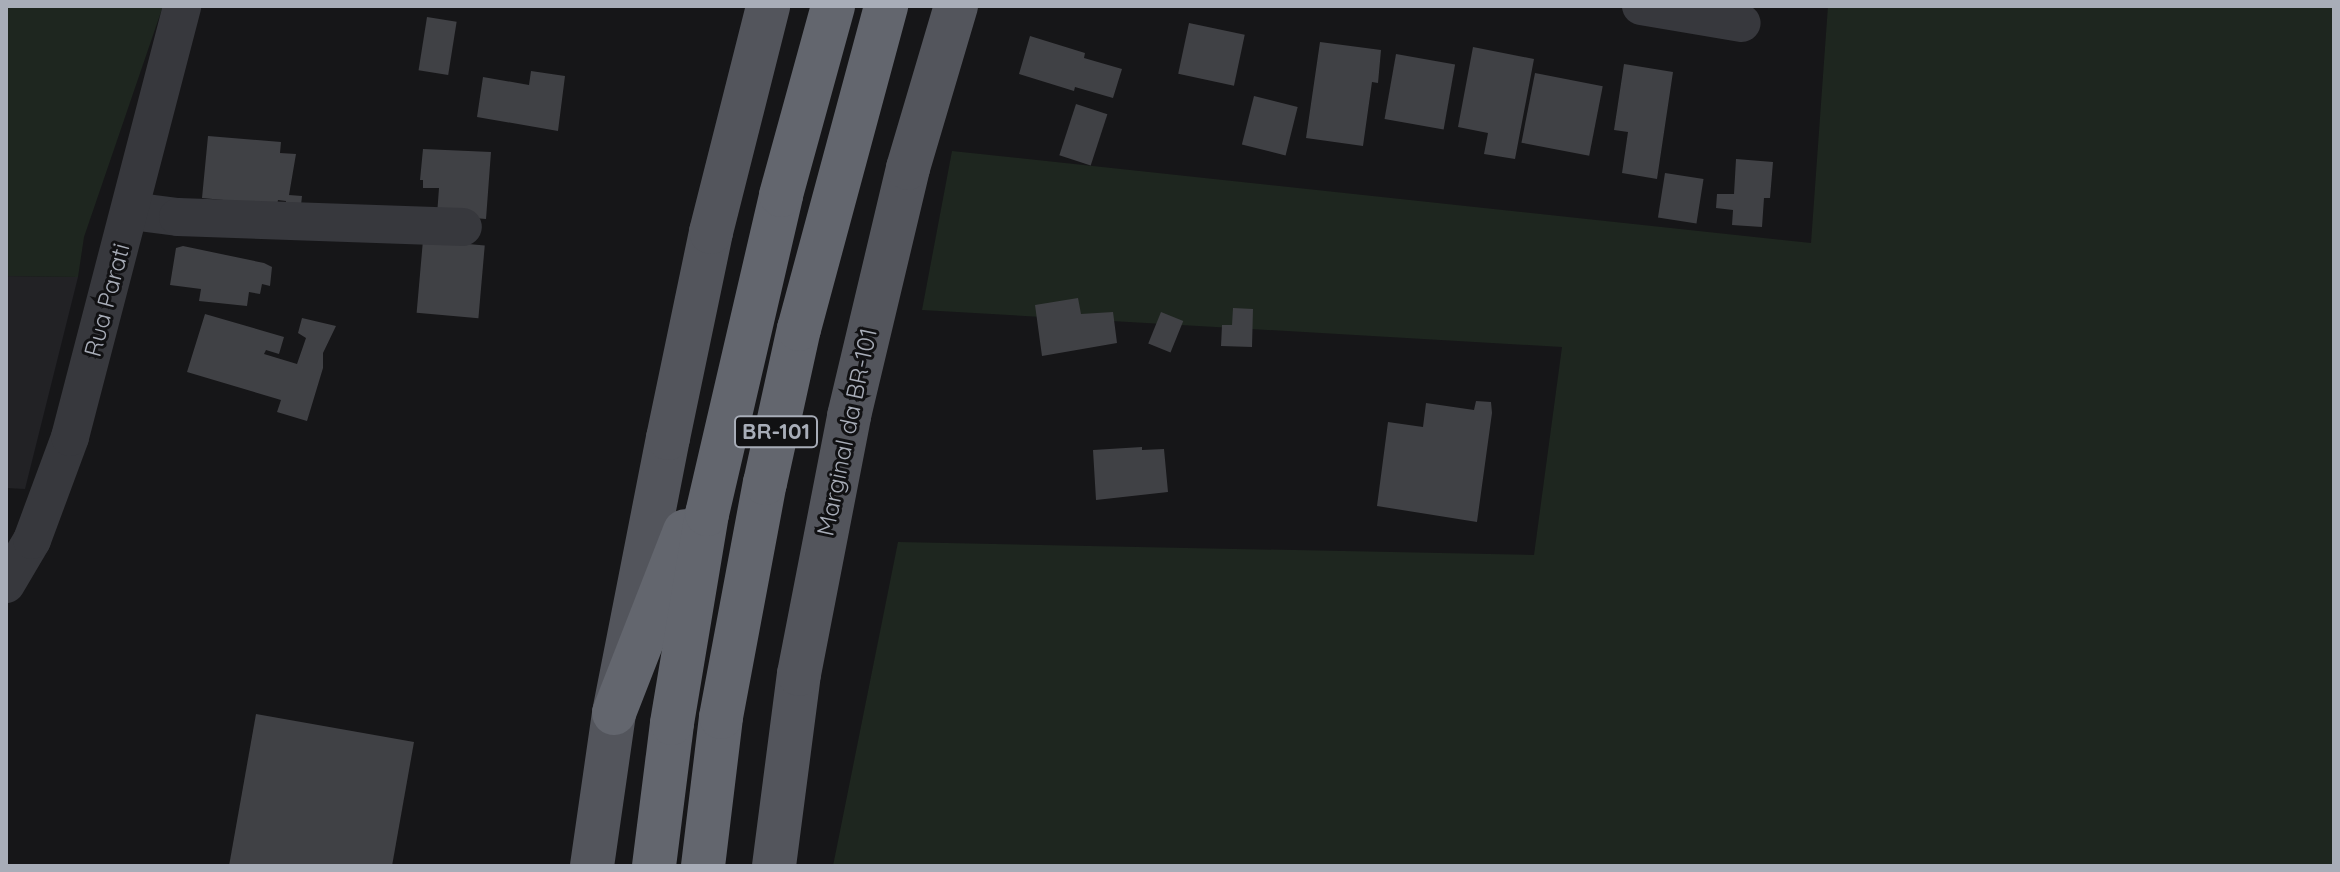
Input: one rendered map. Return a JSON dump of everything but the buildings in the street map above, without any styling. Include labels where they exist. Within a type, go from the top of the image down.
[{"type":"highway","name":"BR-101","points":[[654,866],[686,631],[726,424],[807,91],[833,6]]},
{"type":"highway","name":"BR-101","points":[[703,866],[721,717],[762,497],[806,299],[886,6]]},
{"type":"highway","points":[[614,713],[726,424]]},
{"type":"main road","points":[[592,866],[614,713],[711,232],[768,6]]},
{"type":"main road","name":"Marginal da BR-101","points":[[774,866],[799,674],[849,416],[908,168],[956,6]]},
{"type":"street","name":"Rua Parati","points":[[6,584],[32,540],[53,492],[131,211],[182,6]]},
{"type":"street","points":[[1641,6],[1742,23]]},
{"type":"street","points":[[131,211],[178,217],[463,227]]},
{"type":"shaded area","points":[[6,6],[163,6],[84,237],[78,277],[6,276]]},
{"type":"shaded area","points":[[1828,6],[2334,6],[2334,866],[833,866],[898,542],[1534,555],[1562,347],[922,310],[952,151],[1811,243]]},
{"type":"shaded area","points":[[6,276],[78,277],[25,489],[6,488]]}]
